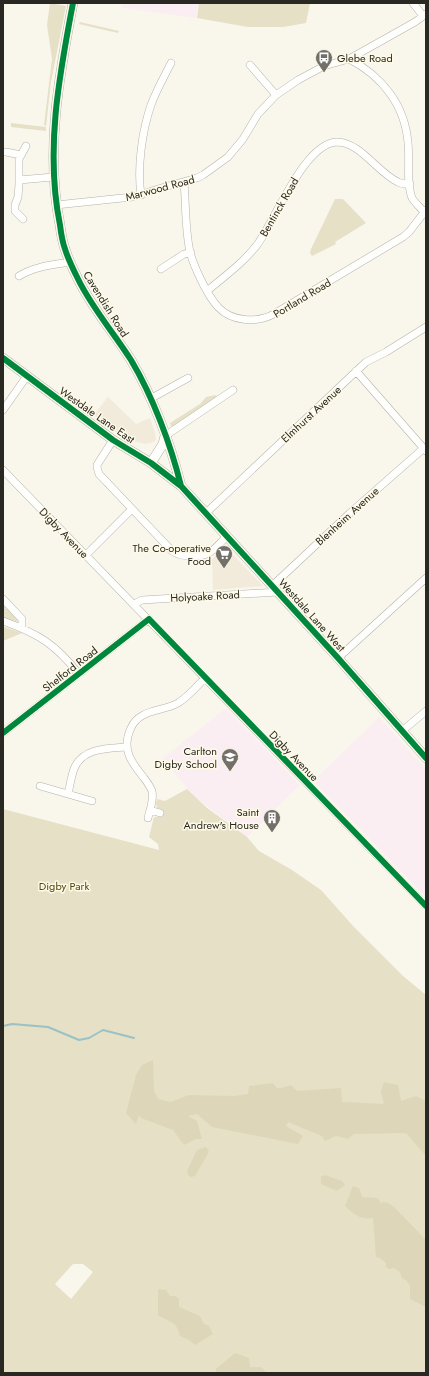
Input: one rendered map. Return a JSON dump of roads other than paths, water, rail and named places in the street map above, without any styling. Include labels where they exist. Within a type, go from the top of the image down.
[{"type":"street","name":"Cavendish Road","points":[[73,3],[56,108],[53,154],[53,177],[56,205],[65,248],[70,262],[85,292],[130,360],[150,399],[173,455],[181,486]]},
{"type":"street","points":[[413,3],[424,15]]},
{"type":"street","name":"Marwood Road","points":[[56,205],[111,200],[141,195],[203,175],[228,157],[243,139],[258,114],[276,95],[298,80],[324,66],[349,59],[415,22],[424,15]]},
{"type":"street","points":[[349,59],[365,66],[378,78],[389,91],[399,107],[408,142],[410,184],[413,198],[425,211]]},
{"type":"street","points":[[141,195],[140,167],[147,119],[155,94],[171,63]]},
{"type":"street","points":[[250,66],[276,95]]},
{"type":"street","name":"Bentinck Road","points":[[207,291],[249,255],[268,228],[292,182],[321,148],[328,144],[337,142],[347,144],[356,149],[389,177],[398,182],[410,184]]},
{"type":"street","points":[[23,219],[15,210],[15,204],[18,197],[19,159],[26,146]]},
{"type":"street","points":[[6,152],[21,155]]},
{"type":"street","points":[[19,180],[53,177]]},
{"type":"street","name":"Portland Road","points":[[184,182],[190,253],[197,270],[207,291],[218,307],[229,316],[242,319],[255,320],[268,318],[403,237],[409,232],[425,211]]},
{"type":"street","points":[[161,269],[184,254],[190,253]]},
{"type":"street","points":[[19,276],[38,267],[70,262]]},
{"type":"street","name":"Elmhurst Avenue","points":[[206,513],[366,362],[426,328]]},
{"type":"street","name":"Westdale Lane East","points":[[3,358],[113,440],[151,463],[181,486]]},
{"type":"street","points":[[356,371],[425,450]]},
{"type":"street","points":[[3,410],[27,376]]},
{"type":"street","points":[[150,399],[188,378]]},
{"type":"street","points":[[151,463],[163,444],[165,436],[233,390]]},
{"type":"street","points":[[113,440],[97,465],[97,470],[172,551],[181,556],[204,556],[209,554],[227,536]]},
{"type":"street","name":"Blenheim Avenue","points":[[275,589],[350,513],[425,450]]},
{"type":"street","name":"Digby Avenue","points":[[3,470],[426,906]]},
{"type":"street","name":"Westdale Lane West","points":[[181,486],[338,658],[426,758]]},
{"type":"street","points":[[86,555],[132,509]]},
{"type":"street","points":[[338,658],[426,578]]},
{"type":"street","name":"Holyoake Road","points":[[134,604],[142,600],[275,589]]},
{"type":"street","points":[[3,599],[22,619],[22,628]]},
{"type":"street","name":"Shelford Road","points":[[3,733],[149,619]]},
{"type":"street","points":[[3,621],[22,628],[51,644],[79,674]]},
{"type":"street","points":[[160,813],[149,814],[152,797],[151,788],[131,759],[126,747],[131,728],[135,721],[141,716],[180,702],[205,678]]},
{"type":"street","points":[[402,731],[426,711]]},
{"type":"street","points":[[68,794],[74,769],[79,761],[85,756],[94,751],[103,749],[126,747]]},
{"type":"street","points":[[40,786],[92,801]]},
{"type":"waterway","points":[[3,1026],[12,1024],[48,1027],[79,1040],[89,1038],[103,1030],[134,1038]]},
{"type":"place","name":"Glebe Road","points":[[324,73]]},
{"type":"place","name":"The Co-operative Food","points":[[224,569]]},
{"type":"place","name":"Carlton Digby School","points":[[230,772]]},
{"type":"place","name":"Saint Andrew's House","points":[[272,833]]},
{"type":"park label","name":"Digby Park","points":[[64,886]]}]
